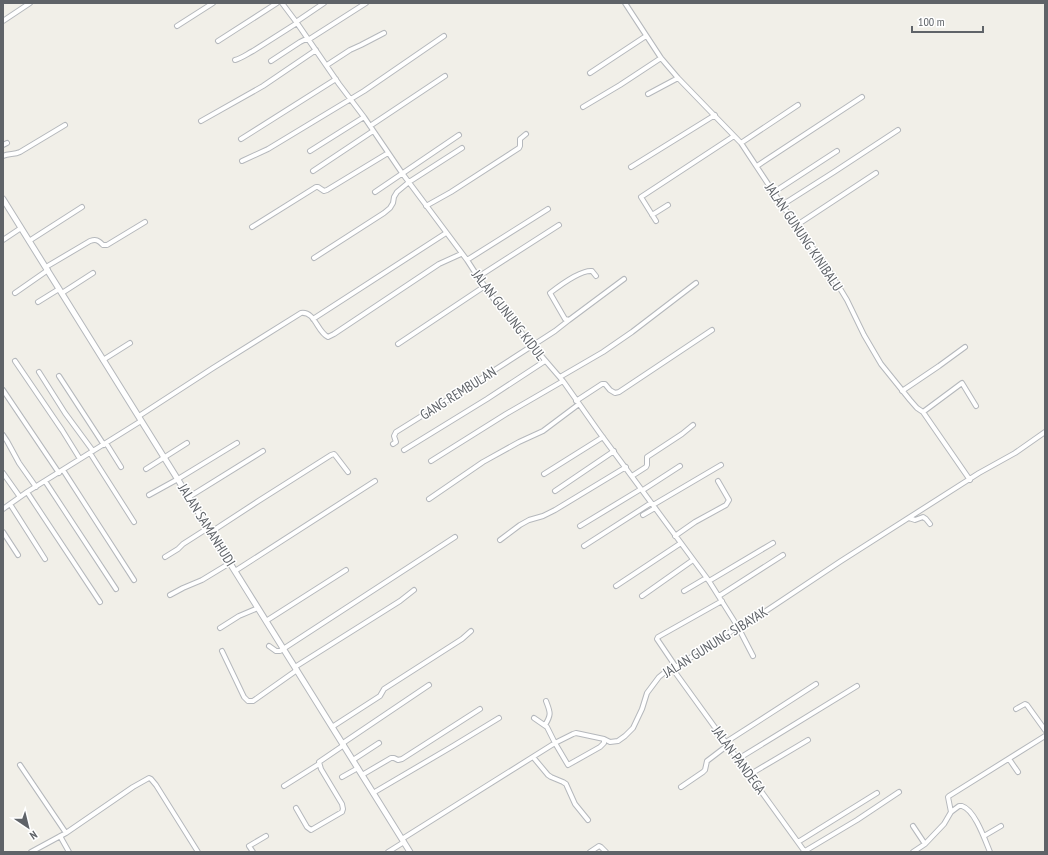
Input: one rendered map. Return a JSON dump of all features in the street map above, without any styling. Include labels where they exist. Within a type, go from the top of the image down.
[{"type":"street","points":[[3,20],[30,3]]},
{"type":"street","points":[[177,26],[213,3]]},
{"type":"street","points":[[218,41],[277,3]]},
{"type":"street","points":[[235,60],[253,51],[324,3]]},
{"type":"street","points":[[271,61],[300,42],[308,40],[366,3]]},
{"type":"street","name":"JALAN GUNUNG KINIBALU","points":[[625,3],[661,58],[678,78],[741,143],[782,205],[830,272],[881,364],[902,391],[923,412],[970,480]]},
{"type":"street","name":"JALAN GUNUNG KIDUL","points":[[284,4],[402,173],[446,234],[467,260],[484,286],[532,346],[562,379],[675,536],[708,579],[738,627],[753,656]]},
{"type":"street","points":[[327,65],[350,50],[384,33]]},
{"type":"street","points":[[242,162],[368,88],[444,36]]},
{"type":"street","points":[[590,73],[646,36]]},
{"type":"street","points":[[201,121],[263,86],[316,50]]},
{"type":"street","points":[[583,107],[661,58]]},
{"type":"street","points":[[370,126],[446,76]]},
{"type":"street","points":[[648,94],[678,78]]},
{"type":"street","points":[[240,139],[336,79]]},
{"type":"street","points":[[757,166],[862,97]]},
{"type":"street","points":[[741,143],[798,105]]},
{"type":"street","points":[[631,167],[715,115]]},
{"type":"street","points":[[310,151],[364,117]]},
{"type":"street","points":[[3,156],[7,154],[17,154],[65,125]]},
{"type":"street","points":[[782,205],[898,130]]},
{"type":"street","points":[[312,171],[373,131]]},
{"type":"street","points":[[426,206],[451,192],[519,148],[520,140],[526,134]]},
{"type":"street","points":[[375,192],[459,135]]},
{"type":"street","points":[[656,221],[641,197],[734,136]]},
{"type":"street","points":[[314,258],[384,213],[390,208],[397,192],[409,182],[462,148]]},
{"type":"street","points":[[774,192],[837,151]]},
{"type":"street","points":[[252,227],[316,188],[318,187],[324,191],[327,190],[388,153]]},
{"type":"street","points":[[797,225],[876,173]]},
{"type":"street","name":"JALAN SAMANHUDI","points":[[3,199],[410,852]]},
{"type":"street","points":[[652,215],[668,205]]},
{"type":"street","points":[[29,241],[82,207]]},
{"type":"street","points":[[467,260],[548,209]]},
{"type":"street","points":[[15,293],[47,269],[90,241],[97,240],[103,245],[107,245],[145,222]]},
{"type":"street","points":[[478,277],[559,225]]},
{"type":"street","points":[[3,240],[21,228]]},
{"type":"street","points":[[313,319],[446,234]]},
{"type":"street","points":[[3,509],[27,492],[105,444],[213,368],[298,314],[309,314],[324,335],[330,336],[439,264],[461,254]]},
{"type":"street","points":[[570,320],[565,319],[550,293],[574,277],[588,270],[592,271],[596,276]]},
{"type":"street","points":[[38,302],[93,273]]},
{"type":"street","name":"GANG REMBULAN","points":[[394,444],[396,441],[394,436],[396,432],[555,331],[624,279]]},
{"type":"street","points":[[431,461],[603,352],[696,284]]},
{"type":"street","points":[[398,344],[484,286]]},
{"type":"street","points":[[429,499],[483,462],[543,431],[602,384],[605,384],[612,392],[619,392],[712,330]]},
{"type":"street","points":[[103,360],[130,343]]},
{"type":"street","points":[[902,391],[965,347]]},
{"type":"street","points":[[15,361],[80,459]]},
{"type":"street","points":[[404,450],[546,361]]},
{"type":"street","points":[[39,372],[134,522]]},
{"type":"street","points":[[59,376],[121,467]]},
{"type":"street","points":[[923,412],[962,383],[976,406]]},
{"type":"street","points":[[3,390],[61,471],[134,580]]},
{"type":"street","points":[[632,476],[646,467],[647,457],[692,425]]},
{"type":"street","name":"JALAN GUNUNG SIBAYAK","points":[[388,852],[533,757],[568,736],[576,733],[604,739],[610,742],[618,741],[633,728],[642,709],[647,693],[659,677],[738,627],[760,615],[835,565],[1045,432]]},
{"type":"street","points":[[3,435],[19,463],[36,487]]},
{"type":"street","points":[[544,474],[603,437]]},
{"type":"street","points":[[146,469],[187,443]]},
{"type":"street","points":[[149,496],[237,443]]},
{"type":"street","points":[[189,497],[263,451]]},
{"type":"street","points":[[555,491],[614,451]]},
{"type":"street","points":[[165,557],[183,544],[210,530],[260,500],[331,455],[335,455],[348,472]]},
{"type":"street","points":[[584,546],[721,465]]},
{"type":"street","points":[[580,526],[680,466]]},
{"type":"street","points":[[500,540],[520,525],[556,510],[626,467]]},
{"type":"street","points":[[3,473],[20,497]]},
{"type":"street","points":[[45,481],[116,589]]},
{"type":"street","points":[[235,570],[374,481]]},
{"type":"street","points":[[675,536],[695,522],[727,504],[729,500],[718,481]]},
{"type":"street","points":[[27,492],[100,602]]},
{"type":"street","points":[[10,504],[45,559]]},
{"type":"street","points":[[643,515],[653,505]]},
{"type":"street","points":[[909,518],[915,520],[923,517],[930,524]]},
{"type":"street","points":[[3,532],[18,555]]},
{"type":"street","points":[[269,646],[278,652],[284,649],[455,537]]},
{"type":"street","points":[[616,586],[681,543]]},
{"type":"street","points":[[684,591],[773,543]]},
{"type":"street","points":[[719,596],[783,555]]},
{"type":"street","points":[[642,596],[694,560]]},
{"type":"street","points":[[170,595],[202,580],[230,563]]},
{"type":"street","points":[[266,621],[346,570]]},
{"type":"street","points":[[222,651],[239,689],[248,701],[253,701],[296,669],[400,601],[414,590]]},
{"type":"street","name":"JALAN PANDEGA","points":[[722,601],[658,637],[657,639],[674,668],[805,852]]},
{"type":"street","points":[[220,628],[239,616],[258,608]]},
{"type":"street","points":[[332,727],[380,696],[384,689],[472,631]]},
{"type":"street","points":[[681,787],[703,772],[707,761],[727,743],[816,684]]},
{"type":"street","points":[[284,786],[319,764],[319,762],[343,744],[429,685]]},
{"type":"street","points":[[738,759],[858,686]]},
{"type":"street","points":[[545,724],[550,715],[546,701]]},
{"type":"street","points":[[1016,709],[1025,704],[1027,705],[1045,730]]},
{"type":"street","points":[[362,775],[391,758],[398,760],[406,756],[480,708]]},
{"type":"street","points":[[373,793],[499,718]]},
{"type":"street","points":[[534,718],[540,723],[545,724],[569,765],[600,747],[604,743],[604,739]]},
{"type":"street","points":[[951,812],[948,800],[949,796],[1045,736]]},
{"type":"street","points":[[749,775],[808,740]]},
{"type":"street","points":[[353,760],[379,743]]},
{"type":"street","points":[[533,757],[548,775],[566,784],[575,804],[588,820]]},
{"type":"street","points":[[1009,759],[1018,772]]},
{"type":"street","points":[[296,808],[307,827],[311,830],[339,814],[343,809],[342,804],[319,764]]},
{"type":"street","points":[[20,765],[66,833]]},
{"type":"street","points":[[342,777],[358,768]]},
{"type":"street","points":[[31,852],[66,833],[133,787],[149,778],[156,785],[198,852]]},
{"type":"street","points":[[805,852],[899,792]]},
{"type":"street","points":[[798,842],[877,793]]},
{"type":"street","points":[[913,852],[925,844],[944,824],[951,812],[959,806],[962,806],[966,807],[976,820],[990,852]]},
{"type":"street","points":[[913,826],[925,844]]},
{"type":"street","points":[[984,836],[1001,826]]},
{"type":"street","points":[[60,836],[69,852]]},
{"type":"street","points":[[253,852],[250,846],[266,836]]},
{"type":"street","points":[[590,852],[599,846],[606,852]]}]
